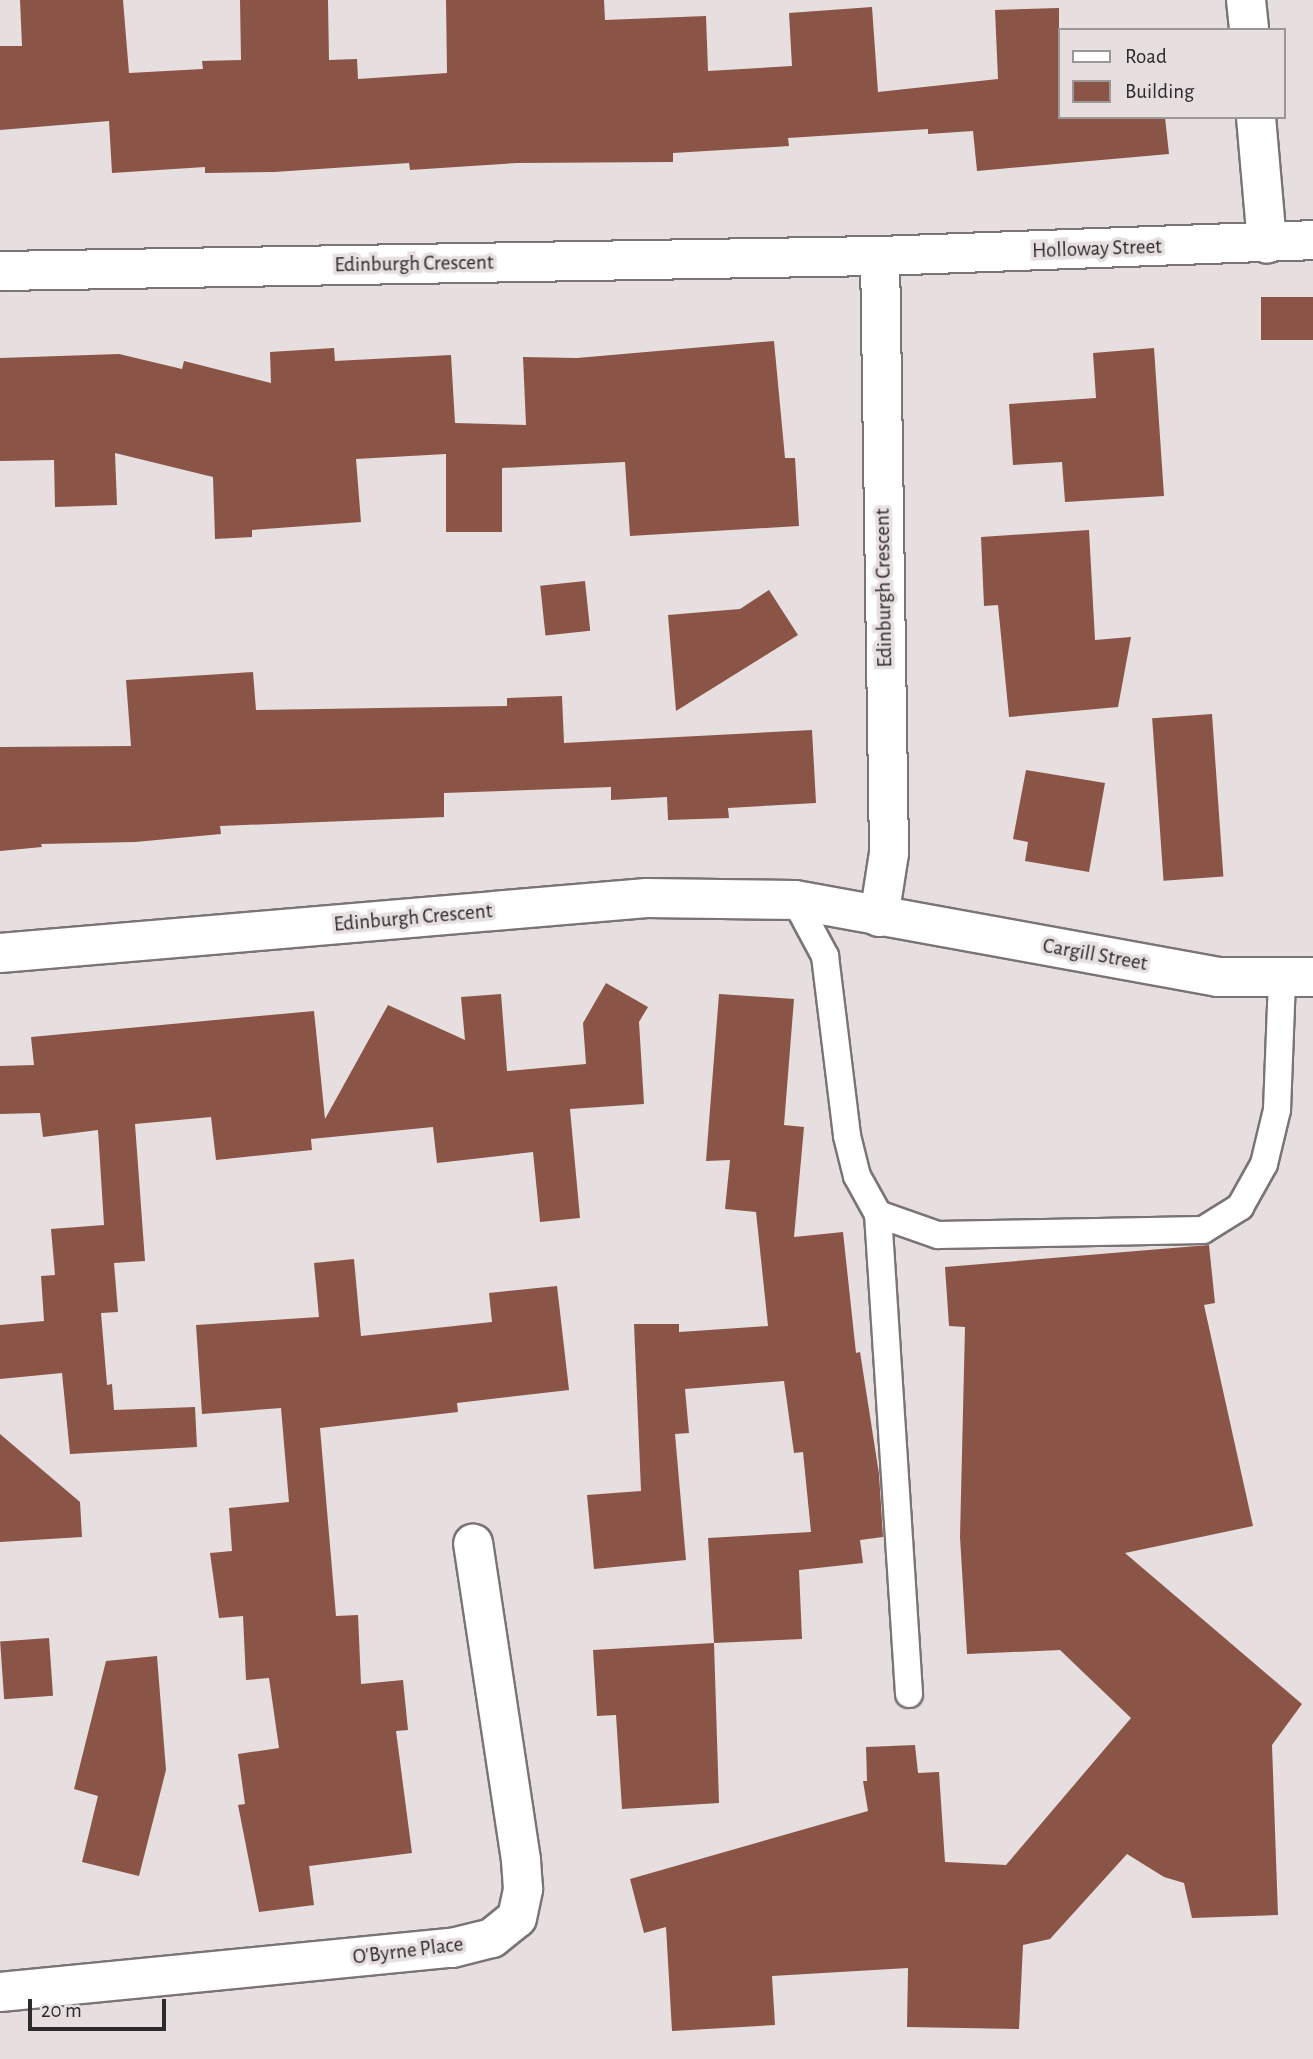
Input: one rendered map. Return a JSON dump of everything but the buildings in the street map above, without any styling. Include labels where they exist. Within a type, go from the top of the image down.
[{"type":"street","points":[[1246,0],[1249,28]]},
{"type":"street","points":[[1256,119],[1267,244]]},
{"type":"street","name":"Holloway Street","points":[[880,257],[1267,244],[1313,240]]},
{"type":"street","name":"Edinburgh Crescent","points":[[0,271],[880,257],[890,853],[879,917],[795,900],[647,898],[0,953]]},
{"type":"street","name":"Cargill Street","points":[[879,917],[1217,977],[1297,979]]},
{"type":"street","name":"O'Byrne Place","points":[[0,1992],[452,1948],[492,1938],[517,1918],[523,1889],[521,1860],[473,1544]]},
{"type":"lane","points":[[795,900],[825,956],[847,1136],[857,1176],[878,1214],[909,1694]]},
{"type":"lane","points":[[878,1214],[938,1235],[1203,1230],[1240,1208],[1264,1164],[1277,1110],[1297,979]]}]
